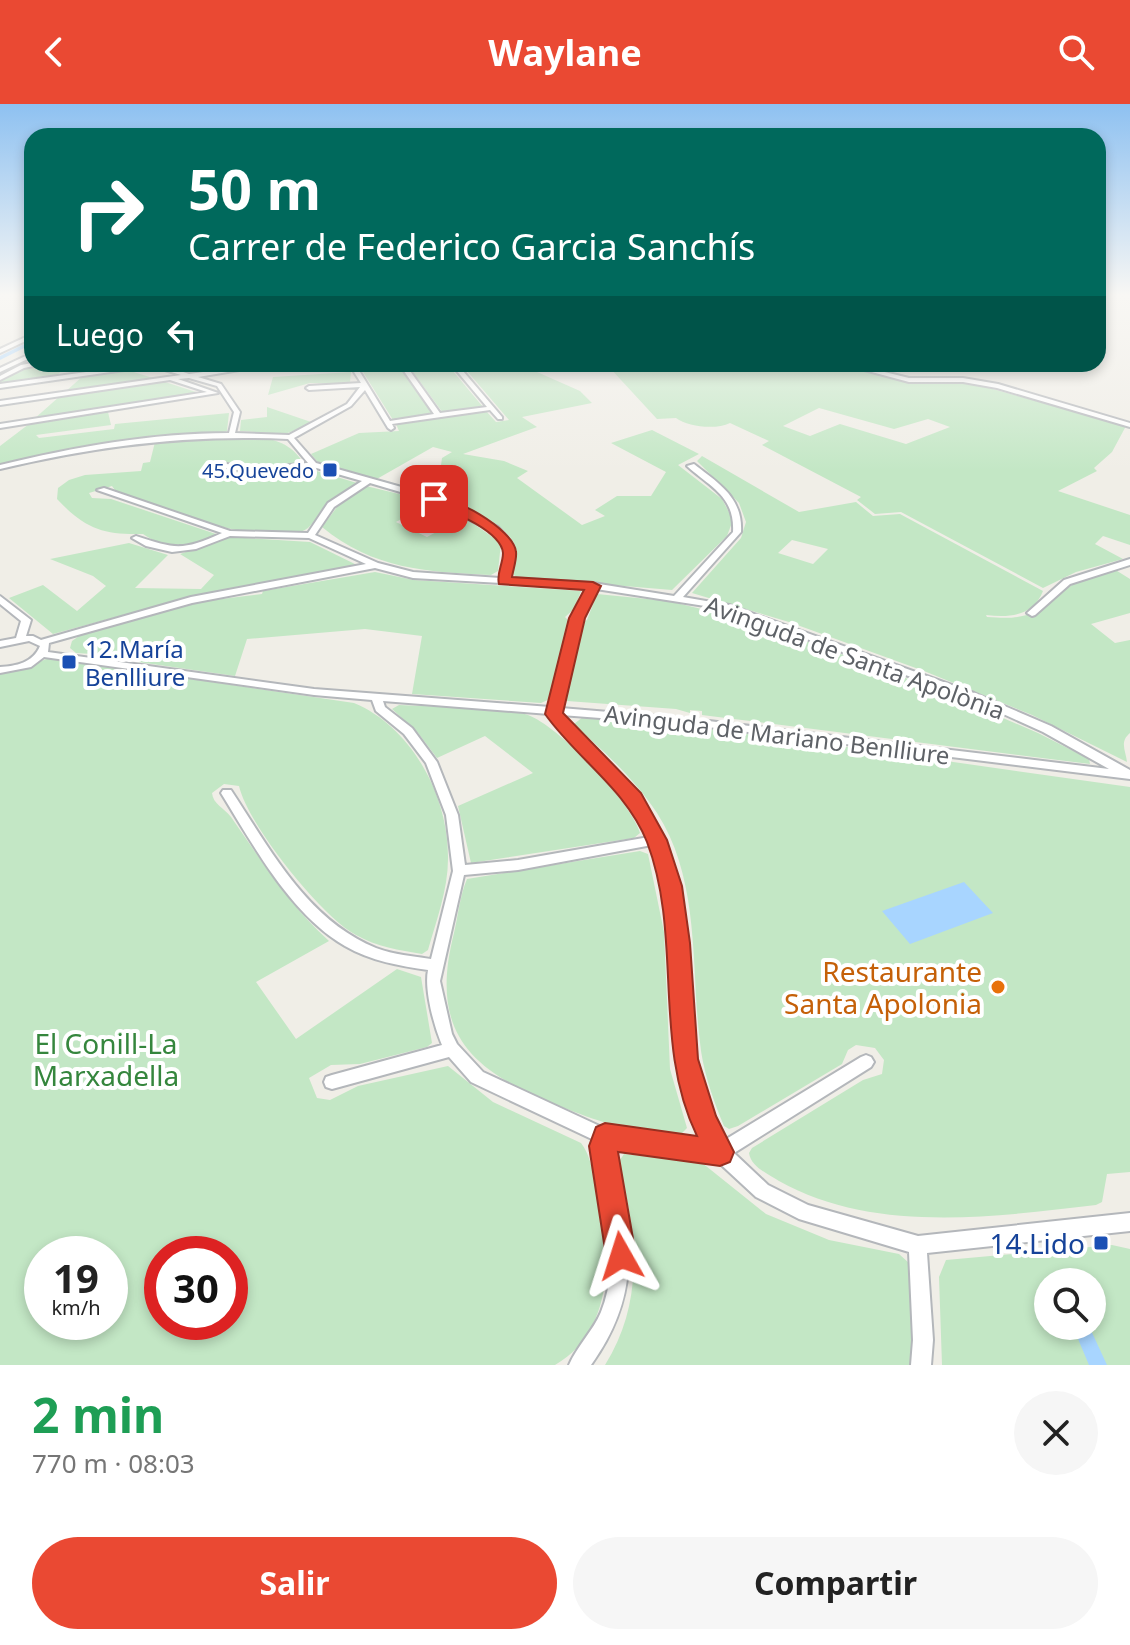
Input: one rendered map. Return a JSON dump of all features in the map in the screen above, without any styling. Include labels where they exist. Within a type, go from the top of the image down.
[{"type":"street","points":[[0,368],[24,358]]},
{"type":"street","points":[[0,378],[24,366]]},
{"type":"street","points":[[0,386],[97,372]]},
{"type":"street","points":[[147,372],[215,393],[233,407]]},
{"type":"street","points":[[176,372],[219,385],[237,412],[232,433]]},
{"type":"street","points":[[0,403],[216,372]]},
{"type":"street","points":[[357,372],[390,426],[491,408]]},
{"type":"street","points":[[408,372],[439,416]]},
{"type":"street","points":[[461,372],[500,418]]},
{"type":"street","points":[[877,372],[909,380],[963,380],[998,386],[1130,425]]},
{"type":"street","points":[[309,388],[365,385]]},
{"type":"street","points":[[0,467],[97,445],[232,433],[290,437],[349,405],[365,385]]},
{"type":"street","points":[[0,426],[215,393]]},
{"type":"street","points":[[290,437],[313,465]]},
{"type":"street","points":[[221,465],[256,471],[313,465],[434,499],[495,529],[507,542],[510,553],[504,581]]},
{"type":"street","points":[[678,597],[737,532],[739,519],[729,498],[691,466]]},
{"type":"street","points":[[310,536],[331,505],[368,481]]},
{"type":"street","name":"Avinguda de Santa Apolònia","points":[[101,490],[229,533],[310,536],[375,565],[413,575],[593,586],[678,597],[754,616],[936,682],[1047,729],[1130,775]]},
{"type":"street","points":[[136,538],[157,548],[177,551],[205,544],[229,533]]},
{"type":"street","points":[[1032,613],[1067,582],[1125,563],[1130,572]]},
{"type":"street","points":[[0,670],[29,664],[43,648],[191,600],[375,565]]},
{"type":"street","points":[[593,586],[577,618],[555,709],[557,721],[634,798],[657,840],[676,910],[686,1059],[703,1120],[720,1152],[762,1191],[805,1213],[918,1245],[1130,1222]]},
{"type":"street","points":[[0,599],[26,620],[21,638],[0,644]]},
{"type":"street","name":"Avinguda de Mariano Benlliure","points":[[21,638],[43,648],[377,698],[555,709],[692,722],[1130,775]]},
{"type":"street","points":[[377,698],[380,709],[408,731],[439,777],[452,815],[459,871],[434,965],[438,1011],[452,1049],[477,1077],[605,1137],[720,1152],[866,1062]]},
{"type":"street","points":[[227,793],[284,878],[333,930],[375,954],[434,965]]},
{"type":"street","points":[[459,871],[518,865],[657,840]]},
{"type":"street","points":[[332,1082],[452,1049]]},
{"type":"street","points":[[579,1365],[595,1346],[613,1314],[622,1274],[621,1239],[603,1146],[605,1137]]},
{"type":"street","points":[[918,1245],[923,1340],[921,1365]]},
{"type":"green space","points":[[24,368],[24,372],[60,372],[55,377],[0,384],[0,380]]},
{"type":"green space","points":[[134,372],[153,378],[65,392],[83,376]]},
{"type":"green space","points":[[351,372],[350,382],[346,384],[310,383],[268,395],[273,377]]},
{"type":"green space","points":[[363,372],[403,372],[433,415],[393,420]]},
{"type":"green space","points":[[413,372],[454,372],[483,407],[443,413]]},
{"type":"green space","points":[[468,372],[537,372],[580,391],[592,403],[522,417],[537,427],[463,454],[504,461],[528,471],[517,478],[582,525],[605,516],[595,510],[617,496],[651,496],[666,472],[611,443],[652,430],[699,454],[678,465],[722,499],[733,520],[727,536],[672,590],[516,577],[512,573],[515,545],[496,524],[466,508],[405,487],[441,465],[442,458],[452,452],[433,447],[375,480],[322,467],[329,463],[320,465],[311,454],[359,433],[399,431],[396,424],[486,411],[496,422],[509,420]]},
{"type":"green space","points":[[614,372],[872,372],[911,382],[971,383],[1126,426],[1112,452],[1094,468],[1097,471],[1058,491],[1130,515],[1130,545],[1103,536],[1095,544],[1123,559],[1076,572],[1043,588],[901,512],[875,514],[857,500],[861,497],[762,445],[769,441],[730,423],[702,426],[676,418],[657,419]],"holes":[[[819,408],[894,429],[928,419],[950,427],[906,444],[840,424],[810,436],[783,426]]]},
{"type":"green space","points":[[162,381],[199,393],[34,419],[60,396]]},
{"type":"green space","points":[[267,407],[314,423],[285,434],[240,431],[241,420],[267,417]]},
{"type":"green space","points":[[108,412],[111,425],[36,435],[39,438],[114,429],[115,424],[229,413],[227,431],[223,432],[106,443],[0,467],[0,446],[29,424]]},
{"type":"green space","points":[[227,436],[280,442],[297,454],[304,464],[265,469],[230,462],[221,465],[222,470],[257,474],[310,469],[357,483],[327,503],[308,528],[292,534],[269,535],[185,516],[117,493],[112,486],[89,493],[92,498],[111,499],[216,534],[189,546],[170,546],[143,534],[96,528],[86,524],[57,499],[58,488],[69,480],[85,475],[141,471],[143,463],[150,462],[155,442]]},
{"type":"green space","points":[[702,456],[799,512],[856,502],[873,516],[900,514],[1043,591],[1033,606],[1020,614],[987,617],[1016,617],[1034,612],[1077,582],[1114,569],[1130,579],[1130,613],[1091,624],[1115,643],[1130,640],[1130,733],[1124,743],[1127,762],[1032,715],[924,671],[789,622],[692,593],[741,538],[746,522],[739,503],[697,461]],"holes":[[[792,540],[828,549],[813,564],[778,553]]]},
{"type":"green space","points":[[366,486],[432,502],[396,522],[427,537],[464,517],[501,543],[498,571],[491,575],[467,574],[401,566],[361,552],[322,527],[340,503]]},
{"type":"green space","points":[[230,537],[310,542],[359,566],[186,598],[53,634],[9,598],[43,585],[77,611],[106,586],[93,576],[50,559],[129,543],[168,555],[135,588],[201,589],[214,575],[180,554]]},
{"type":"green space","points":[[375,572],[414,580],[581,591],[574,609],[565,617],[571,623],[552,698],[541,703],[412,694],[422,636],[365,629],[247,639],[235,676],[138,662],[141,657],[76,653],[70,648],[72,641],[82,634],[205,601],[262,594],[263,591]]},
{"type":"green space","points":[[597,594],[668,601],[752,621],[938,690],[1038,733],[1089,759],[1090,764],[702,715],[702,711],[690,710],[690,713],[676,709],[567,701],[563,698],[579,624],[587,620]]},
{"type":"green space","name":"El Conill-La Marxadella","points":[[50,658],[354,703],[375,714],[393,729],[423,767],[442,812],[447,835],[447,871],[444,894],[428,950],[422,954],[388,948],[341,925],[306,890],[271,845],[245,803],[239,786],[224,784],[212,793],[214,800],[231,817],[288,897],[329,941],[256,982],[296,1039],[397,969],[421,977],[432,1043],[427,1047],[360,1064],[331,1065],[309,1078],[317,1098],[330,1100],[358,1086],[448,1066],[493,1102],[581,1143],[590,1162],[605,1232],[605,1284],[590,1330],[575,1350],[555,1365],[0,1365],[0,674]]},
{"type":"green space","points":[[399,705],[465,707],[528,715],[557,734],[592,766],[623,803],[640,833],[634,838],[471,863],[458,806],[533,773],[485,736],[437,758],[418,733],[392,709]]},
{"type":"green space","points":[[583,717],[727,730],[1130,787],[1130,1172],[1107,1174],[1102,1202],[1096,1205],[1017,1214],[934,1217],[854,1209],[815,1198],[761,1170],[750,1158],[752,1148],[863,1080],[882,1074],[884,1060],[875,1048],[856,1045],[848,1050],[842,1064],[738,1126],[729,1129],[724,1126],[710,1089],[701,1051],[692,929],[681,869],[671,840],[648,800],[574,724]]},
{"type":"green space","points":[[640,851],[648,854],[664,932],[670,1069],[687,1128],[681,1134],[637,1131],[608,1124],[507,1082],[484,1066],[466,1047],[454,1026],[447,1000],[447,969],[467,879]]},
{"type":"green space","points":[[624,1154],[701,1162],[766,1214],[829,1240],[899,1254],[909,1263],[913,1332],[910,1365],[605,1365],[618,1341],[632,1291],[633,1240],[618,1163]]},
{"type":"green space","points":[[1112,1245],[1130,1249],[1130,1365],[942,1365],[939,1277],[946,1260]]},
{"type":"water","points":[[964,882],[993,913],[910,944],[882,911]]},
{"type":"water","points":[[1078,1340],[1095,1340],[1107,1365],[1089,1365]]},
{"type":"waterway","points":[[0,358],[10,353]]},
{"type":"place","name":"45.Quevedo","points":[[330,470]]},
{"type":"place","name":"12.María Benlliure","points":[[69,662]]},
{"type":"place","name":"Restaurante Santa Apolonia","points":[[998,987]]},
{"type":"place","name":"14.Lido","points":[[1101,1243]]},
{"type":"route","points":[[434,499],[466,513],[504,537],[510,553],[504,581],[593,586],[577,618],[554,714],[557,721],[634,798],[657,840],[671,886],[679,943],[686,1059],[703,1120],[720,1152],[605,1137],[603,1146],[621,1239],[621,1256]]}]
